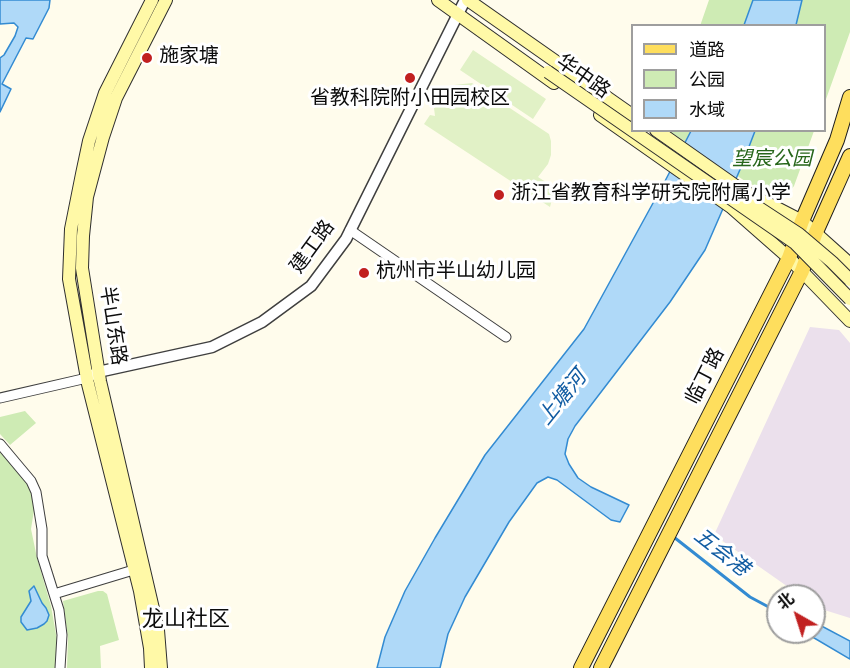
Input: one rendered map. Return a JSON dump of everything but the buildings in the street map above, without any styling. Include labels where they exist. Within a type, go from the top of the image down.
[{"type":"main road","name":"半山东路","points":[[152,0],[105,93],[87,152],[72,229],[69,279],[139,568],[158,630],[161,668]]},
{"type":"main road","name":"半山东路","points":[[93,375],[82,268],[87,197],[116,98],[166,0]]},
{"type":"main road","name":"华中路","points":[[438,0],[731,207],[789,258],[850,321]]},
{"type":"main road","name":"华中路","points":[[467,0],[631,113]]},
{"type":"main road","name":"华中路","points":[[493,17],[549,69],[631,127]]},
{"type":"main road","name":"华中路","points":[[482,31],[549,69],[631,121]]},
{"type":"main road","name":"临丁路","points":[[581,668],[789,258],[802,221],[837,140],[850,97]]},
{"type":"main road","name":"华中路","points":[[638,132],[795,243],[850,299]]},
{"type":"main road","points":[[648,132],[800,234],[850,280]]},
{"type":"main road","points":[[659,132],[740,189],[802,221],[850,264]]},
{"type":"main road","name":"临丁路","points":[[601,668],[802,271],[816,232],[850,156]]},
{"type":"main road","name":"半山东路","points":[[139,568],[151,668]]},
{"type":"street","name":"建工路","points":[[93,375],[212,347],[262,322],[311,286],[346,239],[457,14],[467,0]]},
{"type":"street","points":[[350,230],[506,337]]},
{"type":"street","points":[[0,398],[93,375]]},
{"type":"street","points":[[0,444],[32,482],[36,492],[42,529],[42,556],[54,594],[62,635],[60,668]]},
{"type":"street","points":[[54,594],[139,568]]},
{"type":"shaded area","points":[[810,327],[839,330],[850,343],[850,618],[826,610],[826,584],[784,584],[714,535]]},
{"type":"green space","name":"望宸公园","points":[[709,0],[850,0],[850,32],[826,99],[826,24],[701,24]]},
{"type":"green space","points":[[473,50],[546,99],[533,119],[460,70]]},
{"type":"green space","points":[[472,83],[549,134],[551,155],[548,164],[538,177],[555,188],[550,207],[424,124],[430,115],[435,116],[434,108],[444,92],[454,85]]},
{"type":"green space","name":"望宸公园","points":[[671,132],[814,132],[794,186],[788,194],[780,199],[745,181]]},
{"type":"green space","points":[[25,411],[36,423],[10,445],[0,434],[0,417]]},
{"type":"green space","points":[[0,452],[31,486],[35,504],[31,529],[51,606],[57,640],[55,668],[0,668]]},
{"type":"green space","points":[[98,591],[107,594],[119,640],[100,646],[101,668],[67,668],[68,638],[63,601]]},
{"type":"water","points":[[0,0],[50,0],[49,8],[33,39],[26,38],[2,84],[11,89],[0,112],[0,58],[4,55],[18,27],[14,23],[0,24]]},
{"type":"water","points":[[753,0],[802,0],[796,24],[744,24]]},
{"type":"water","name":"上塘河","points":[[690,132],[755,132],[705,250],[670,302],[575,426],[568,439],[565,454],[578,478],[591,487],[629,505],[620,522],[611,520],[557,480],[548,477],[537,483],[509,522],[465,597],[448,634],[440,668],[377,668],[385,637],[405,591],[435,538],[485,455],[584,329]]},
{"type":"water","points":[[34,586],[49,615],[44,624],[27,630],[21,622],[21,617],[31,601],[29,591]]},
{"type":"water","points":[[826,628],[850,641],[850,659],[824,644]]},
{"type":"waterway","name":"五会港","points":[[675,538],[750,597],[766,606]]},
{"type":"place","name":"施家塘","points":[[147,58]]},
{"type":"place","name":"省教科院附小田园校区","points":[[410,78]]},
{"type":"place","name":"浙江省教育科学研究院附属小学","points":[[499,195]]},
{"type":"place","name":"杭州市半山幼儿园","points":[[364,273]]},
{"type":"district","name":"龙山社区","points":[[186,622]]}]
